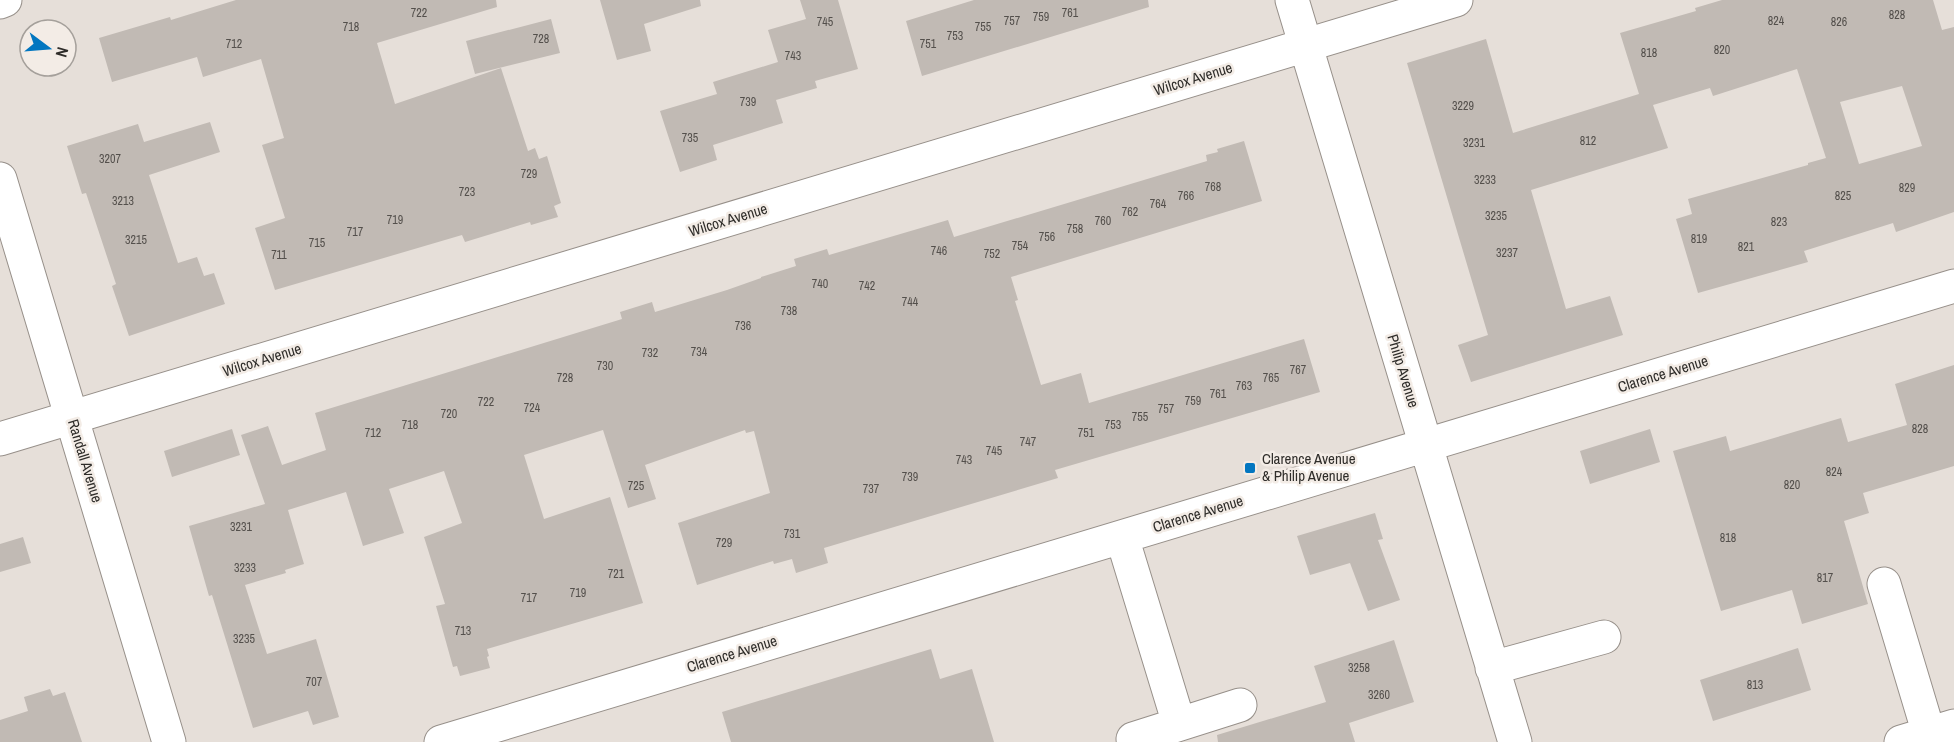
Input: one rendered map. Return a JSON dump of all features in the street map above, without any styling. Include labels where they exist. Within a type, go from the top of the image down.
[{"type":"street","points":[[0,2],[5,0]]},
{"type":"street","name":"Philip Avenue","points":[[1292,0],[1515,742]]},
{"type":"street","name":"Wilcox Avenue","points":[[0,439],[1456,0]]},
{"type":"street","name":"Randall Avenue","points":[[0,179],[170,742]]},
{"type":"street","name":"Clarence Avenue","points":[[441,742],[1954,286]]},
{"type":"street","points":[[1122,537],[1179,724]]},
{"type":"street","points":[[1884,584],[1928,734]]},
{"type":"street","points":[[1492,668],[1604,637]]},
{"type":"street","points":[[1133,739],[1240,705]]},
{"type":"building","points":[[236,0],[496,0],[497,7],[377,43],[395,104],[501,68],[528,151],[535,148],[539,159],[547,156],[561,203],[554,206],[558,217],[531,225],[530,222],[465,242],[462,235],[275,290],[255,228],[285,218],[262,145],[284,138],[261,59],[203,77],[197,57],[112,82],[99,38],[170,17],[171,20]]},
{"type":"building","points":[[600,0],[700,0],[701,6],[644,24],[651,51],[617,60]]},
{"type":"building","points":[[800,0],[838,0],[858,69],[815,81],[817,88],[776,100],[783,123],[713,145],[717,160],[680,172],[660,111],[717,94],[713,82],[778,62],[768,30],[806,19]]},
{"type":"building","points":[[974,0],[1148,0],[1149,7],[922,76],[906,21]]},
{"type":"building","points":[[1722,0],[1933,0],[1942,30],[1954,27],[1954,212],[1896,232],[1893,223],[1804,251],[1808,262],[1698,293],[1676,219],[1692,214],[1688,199],[1826,158],[1797,69],[1713,96],[1710,88],[1653,105],[1668,148],[1531,190],[1566,309],[1610,296],[1623,335],[1471,382],[1458,345],[1488,335],[1407,63],[1486,39],[1513,133],[1639,94],[1620,33],[1696,11],[1695,8]],"holes":[[[1902,86],[1922,146],[1859,164],[1840,102]]]},
{"type":"building","points":[[551,19],[560,53],[475,74],[466,41]]},
{"type":"building","points":[[210,122],[220,152],[149,175],[178,263],[197,257],[204,276],[214,273],[225,304],[129,336],[112,286],[116,284],[86,193],[82,194],[67,146],[138,124],[144,142]]},
{"type":"building","points":[[1244,141],[1262,201],[1011,277],[1018,300],[1015,301],[1041,385],[1081,373],[1089,403],[1304,339],[1320,392],[1055,470],[1058,478],[824,548],[828,563],[796,573],[792,559],[774,564],[773,561],[697,585],[678,523],[770,493],[754,431],[746,433],[745,430],[645,465],[656,499],[628,508],[603,430],[524,455],[544,519],[610,497],[643,603],[487,649],[490,668],[460,676],[457,666],[453,667],[436,606],[445,604],[424,537],[462,523],[444,471],[389,489],[404,533],[363,546],[346,492],[288,510],[304,564],[285,570],[286,573],[245,585],[267,654],[316,639],[339,717],[313,725],[308,711],[253,728],[212,595],[209,596],[189,526],[265,504],[241,435],[268,426],[282,465],[326,450],[315,413],[622,319],[620,312],[652,302],[655,312],[727,290],[796,266],[794,259],[827,249],[829,255],[948,220],[954,237],[1207,161],[1206,155],[1218,152],[1217,149]]},
{"type":"building","points":[[1954,365],[1954,466],[1863,493],[1869,513],[1844,521],[1868,604],[1802,624],[1792,590],[1721,611],[1673,451],[1726,436],[1730,451],[1841,418],[1848,442],[1907,425],[1895,384]]},
{"type":"building","points":[[232,429],[240,455],[172,477],[164,451]]},
{"type":"building","points":[[1650,429],[1660,462],[1590,484],[1580,451]]},
{"type":"building","points":[[1375,513],[1383,539],[1378,540],[1400,600],[1368,611],[1350,563],[1310,575],[1297,536]]},
{"type":"building","points":[[23,537],[31,563],[0,572],[0,544]]},
{"type":"building","points":[[1394,640],[1414,702],[1349,723],[1355,742],[1218,742],[1217,735],[1326,702],[1314,666]]},
{"type":"building","points":[[1798,648],[1811,690],[1713,721],[1700,680]]},
{"type":"building","points":[[931,649],[940,679],[972,669],[994,742],[731,742],[722,712]]},
{"type":"building","points":[[50,689],[53,696],[65,692],[82,742],[0,742],[0,720],[28,711],[24,697]]},
{"type":"place","name":"Clarence Avenue & Philip Avenue","points":[[1250,468]]}]
